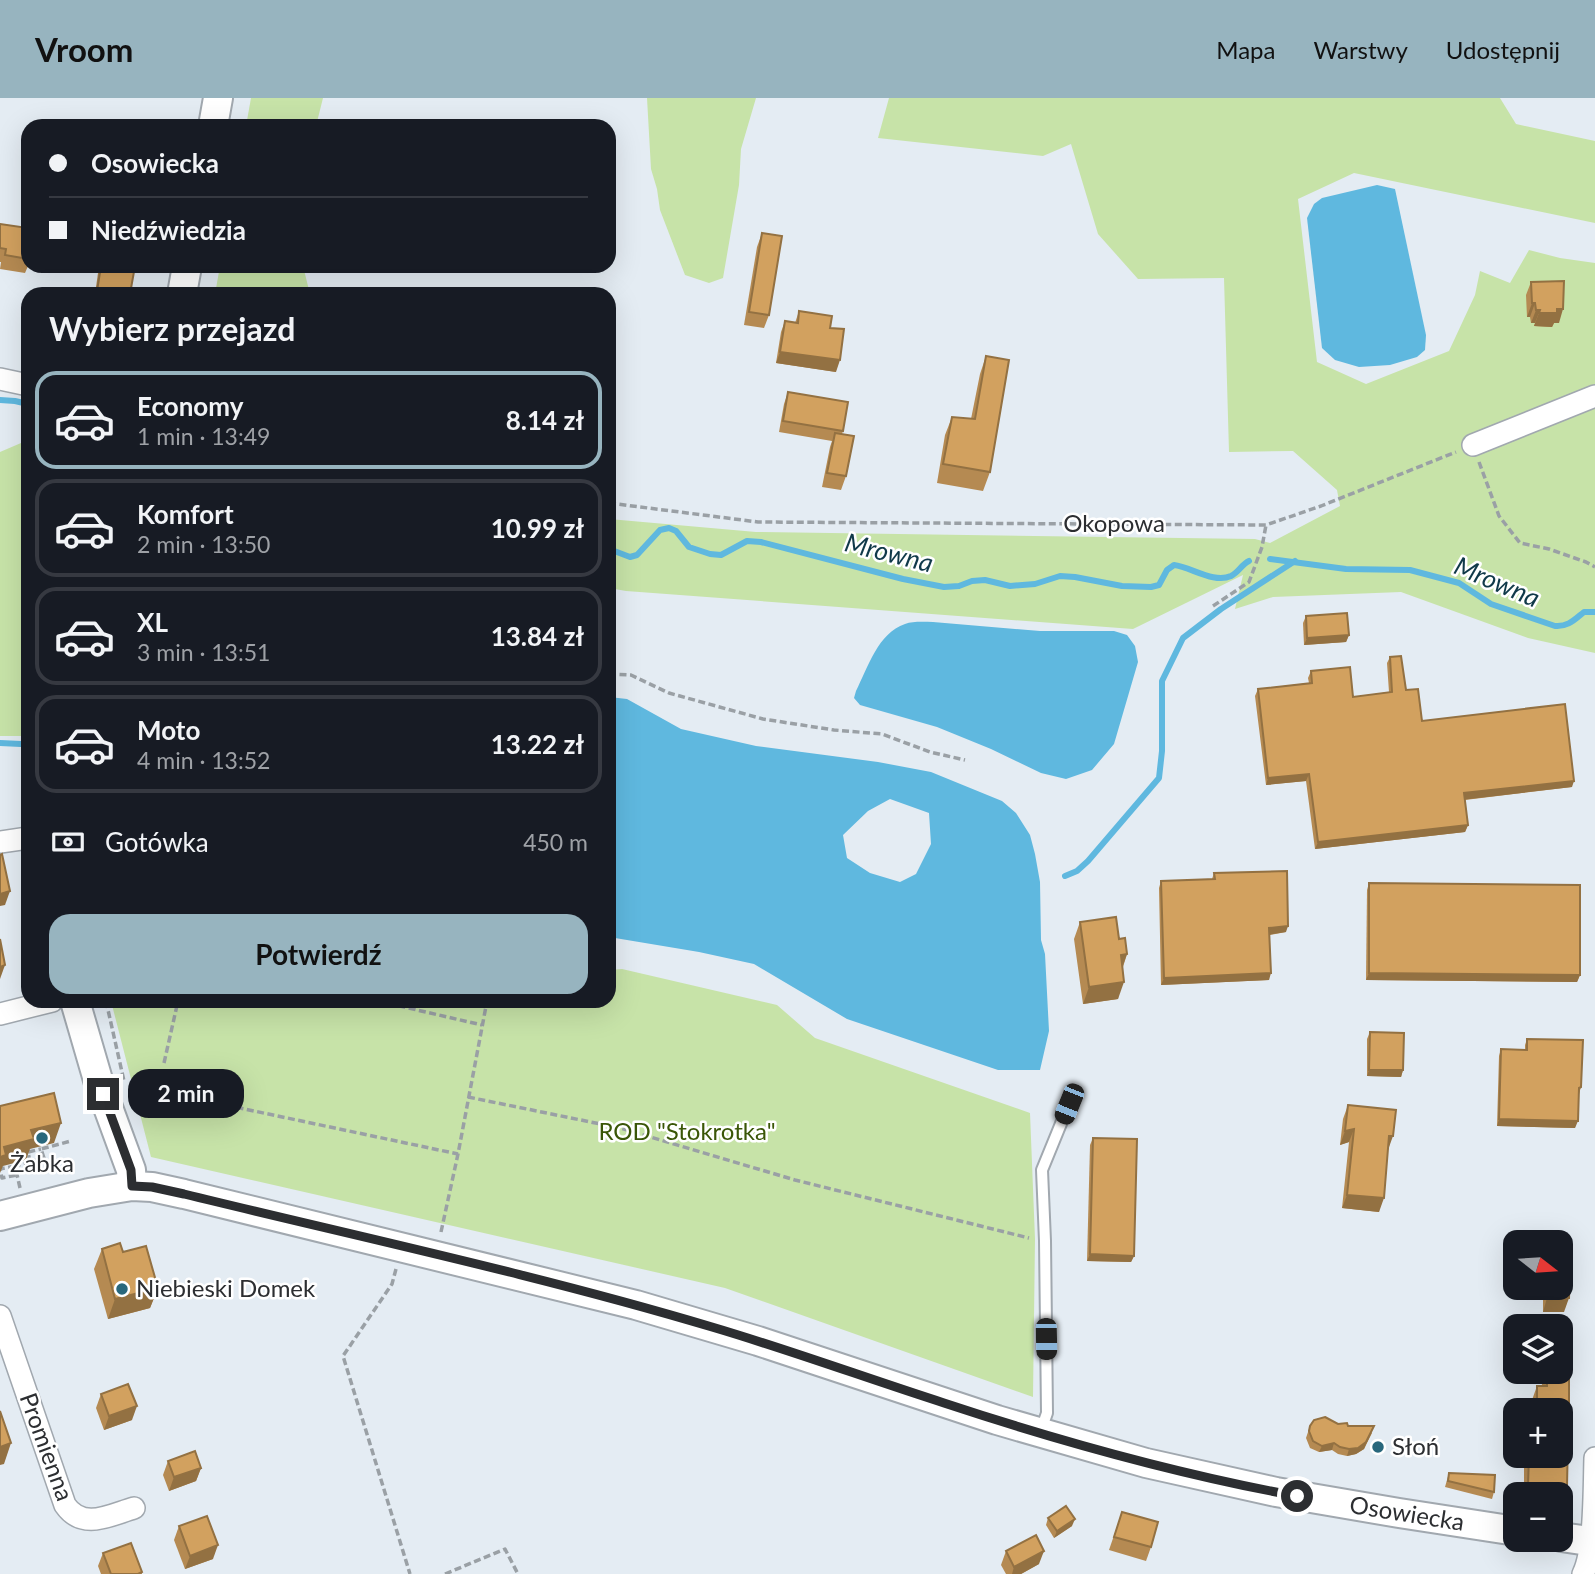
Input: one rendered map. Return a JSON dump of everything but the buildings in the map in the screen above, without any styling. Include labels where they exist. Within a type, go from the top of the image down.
[{"type":"street","points":[[214,119],[218,98]]},
{"type":"street","points":[[0,379],[21,384]]},
{"type":"street","points":[[1473,445],[1595,396]]},
{"type":"street","points":[[0,842],[21,839]]},
{"type":"street","points":[[0,1014],[24,1008]]},
{"type":"street","points":[[77,1008],[98,1080],[131,1170],[132,1186]]},
{"type":"street","name":"Osowiecka","points":[[0,1216],[89,1193],[132,1186],[152,1187],[636,1305],[797,1353],[944,1404],[1146,1463],[1276,1492],[1503,1529]]},
{"type":"street","name":"Promienna","points":[[0,1316],[70,1513],[87,1520],[134,1508]]},
{"type":"street","points":[[1583,1574],[1589,1566],[1594,1542],[1595,1458]]},
{"type":"street","points":[[1573,1539],[1594,1542]]},
{"type":"lane","points":[[1040,1433],[1047,1413],[1042,1170],[1069,1104]]},
{"type":"path","name":"Okopowa","points":[[616,504],[758,522],[1266,525],[1321,506],[1473,445]]},
{"type":"path","points":[[1473,445],[1499,516],[1520,542],[1549,549],[1595,567]]},
{"type":"path","points":[[1213,606],[1249,582],[1262,547],[1266,525]]},
{"type":"path","points":[[616,674],[631,675],[669,693],[763,719],[882,734],[930,752],[965,760]]},
{"type":"path","points":[[164,1063],[176,1008]]},
{"type":"path","points":[[408,1008],[482,1025]]},
{"type":"path","points":[[436,1255],[485,1008]]},
{"type":"path","points":[[468,1097],[620,1128],[795,1180],[1045,1241]]},
{"type":"path","points":[[216,1103],[458,1154]]},
{"type":"path","points":[[30,1162],[28,1152],[72,1141]]},
{"type":"path","points":[[17,1175],[2,1178],[0,1169],[44,1158],[41,1149]]},
{"type":"path","points":[[15,1166],[22,1197]]},
{"type":"path","points":[[400,1246],[393,1284],[343,1356],[410,1574]]},
{"type":"path","points":[[445,1574],[505,1549],[518,1574]]},
{"type":"green space","points":[[251,98],[323,98],[318,119],[247,119]]},
{"type":"green space","points":[[647,98],[756,98],[741,149],[739,185],[723,278],[709,283],[685,275],[660,210],[651,169]]},
{"type":"green space","points":[[889,98],[1500,98],[1516,124],[1595,141],[1595,223],[1354,173],[1298,199],[1317,362],[1366,384],[1449,351],[1475,295],[1480,271],[1510,283],[1529,250],[1595,263],[1595,653],[1528,638],[1401,592],[1273,597],[1235,609],[1243,575],[1133,629],[616,589],[616,520],[756,532],[1255,539],[1270,543],[1340,506],[1337,490],[1293,451],[1229,452],[1224,278],[1138,279],[1098,234],[1071,144],[1043,156],[878,138]]},
{"type":"green space","points":[[219,273],[305,273],[308,287],[216,287]]},
{"type":"green space","points":[[21,443],[21,736],[0,736],[0,452]]},
{"type":"green space","name":"ROD \"Stokrotka\"","points":[[616,969],[777,1005],[815,1038],[1030,1113],[1035,1239],[1033,1397],[725,1288],[151,1157],[113,1008],[616,1008]]},
{"type":"water","points":[[1377,185],[1395,189],[1426,335],[1425,350],[1417,357],[1390,365],[1359,367],[1335,360],[1322,348],[1307,218],[1314,204],[1322,198]]},
{"type":"water","points":[[933,622],[1040,631],[1114,631],[1127,635],[1135,646],[1138,662],[1114,744],[1092,770],[1066,779],[1041,773],[937,727],[860,705],[854,698],[856,691],[875,652],[888,635],[908,623]]},
{"type":"water","points":[[616,698],[627,699],[681,729],[756,746],[878,762],[931,772],[1002,801],[1016,813],[1030,835],[1040,882],[1041,940],[1045,954],[1049,1031],[1040,1070],[998,1070],[847,1019],[754,964],[616,938]],"holes":[[[890,799],[929,813],[931,844],[916,874],[900,882],[870,873],[847,858],[843,835],[868,811]]]},
{"type":"waterway","name":"Mrowna","points":[[0,400],[21,402]]},
{"type":"waterway","name":"Mrowna","points":[[616,552],[630,557],[637,555],[660,530],[669,528],[676,531],[689,547],[710,554],[721,555],[747,541],[761,542],[944,587],[985,580],[1010,586],[1035,584],[1060,576],[1122,586],[1151,587],[1159,585],[1167,570],[1174,565],[1210,577],[1224,578],[1234,574],[1249,561]]},
{"type":"waterway","name":"Mrowna","points":[[1270,559],[1346,569],[1410,570],[1459,583],[1491,604],[1555,626],[1567,624],[1584,612],[1595,612]]},
{"type":"waterway","name":"Mrowna","points":[[1065,876],[1077,871],[1088,861],[1159,778],[1162,751],[1162,681],[1183,638],[1221,609],[1295,561]]},
{"type":"waterway","name":"Mrowna","points":[[0,743],[21,744]]},
{"type":"place","name":"Żabka","points":[[42,1138]]},
{"type":"place","name":"Niebieski Domek","points":[[122,1289]]},
{"type":"place","name":"Słoń","points":[[1378,1447]]},
{"type":"route","points":[[103,1094],[131,1170],[132,1186],[184,1194],[636,1305],[797,1353],[944,1404],[1098,1450],[1297,1496]]}]
